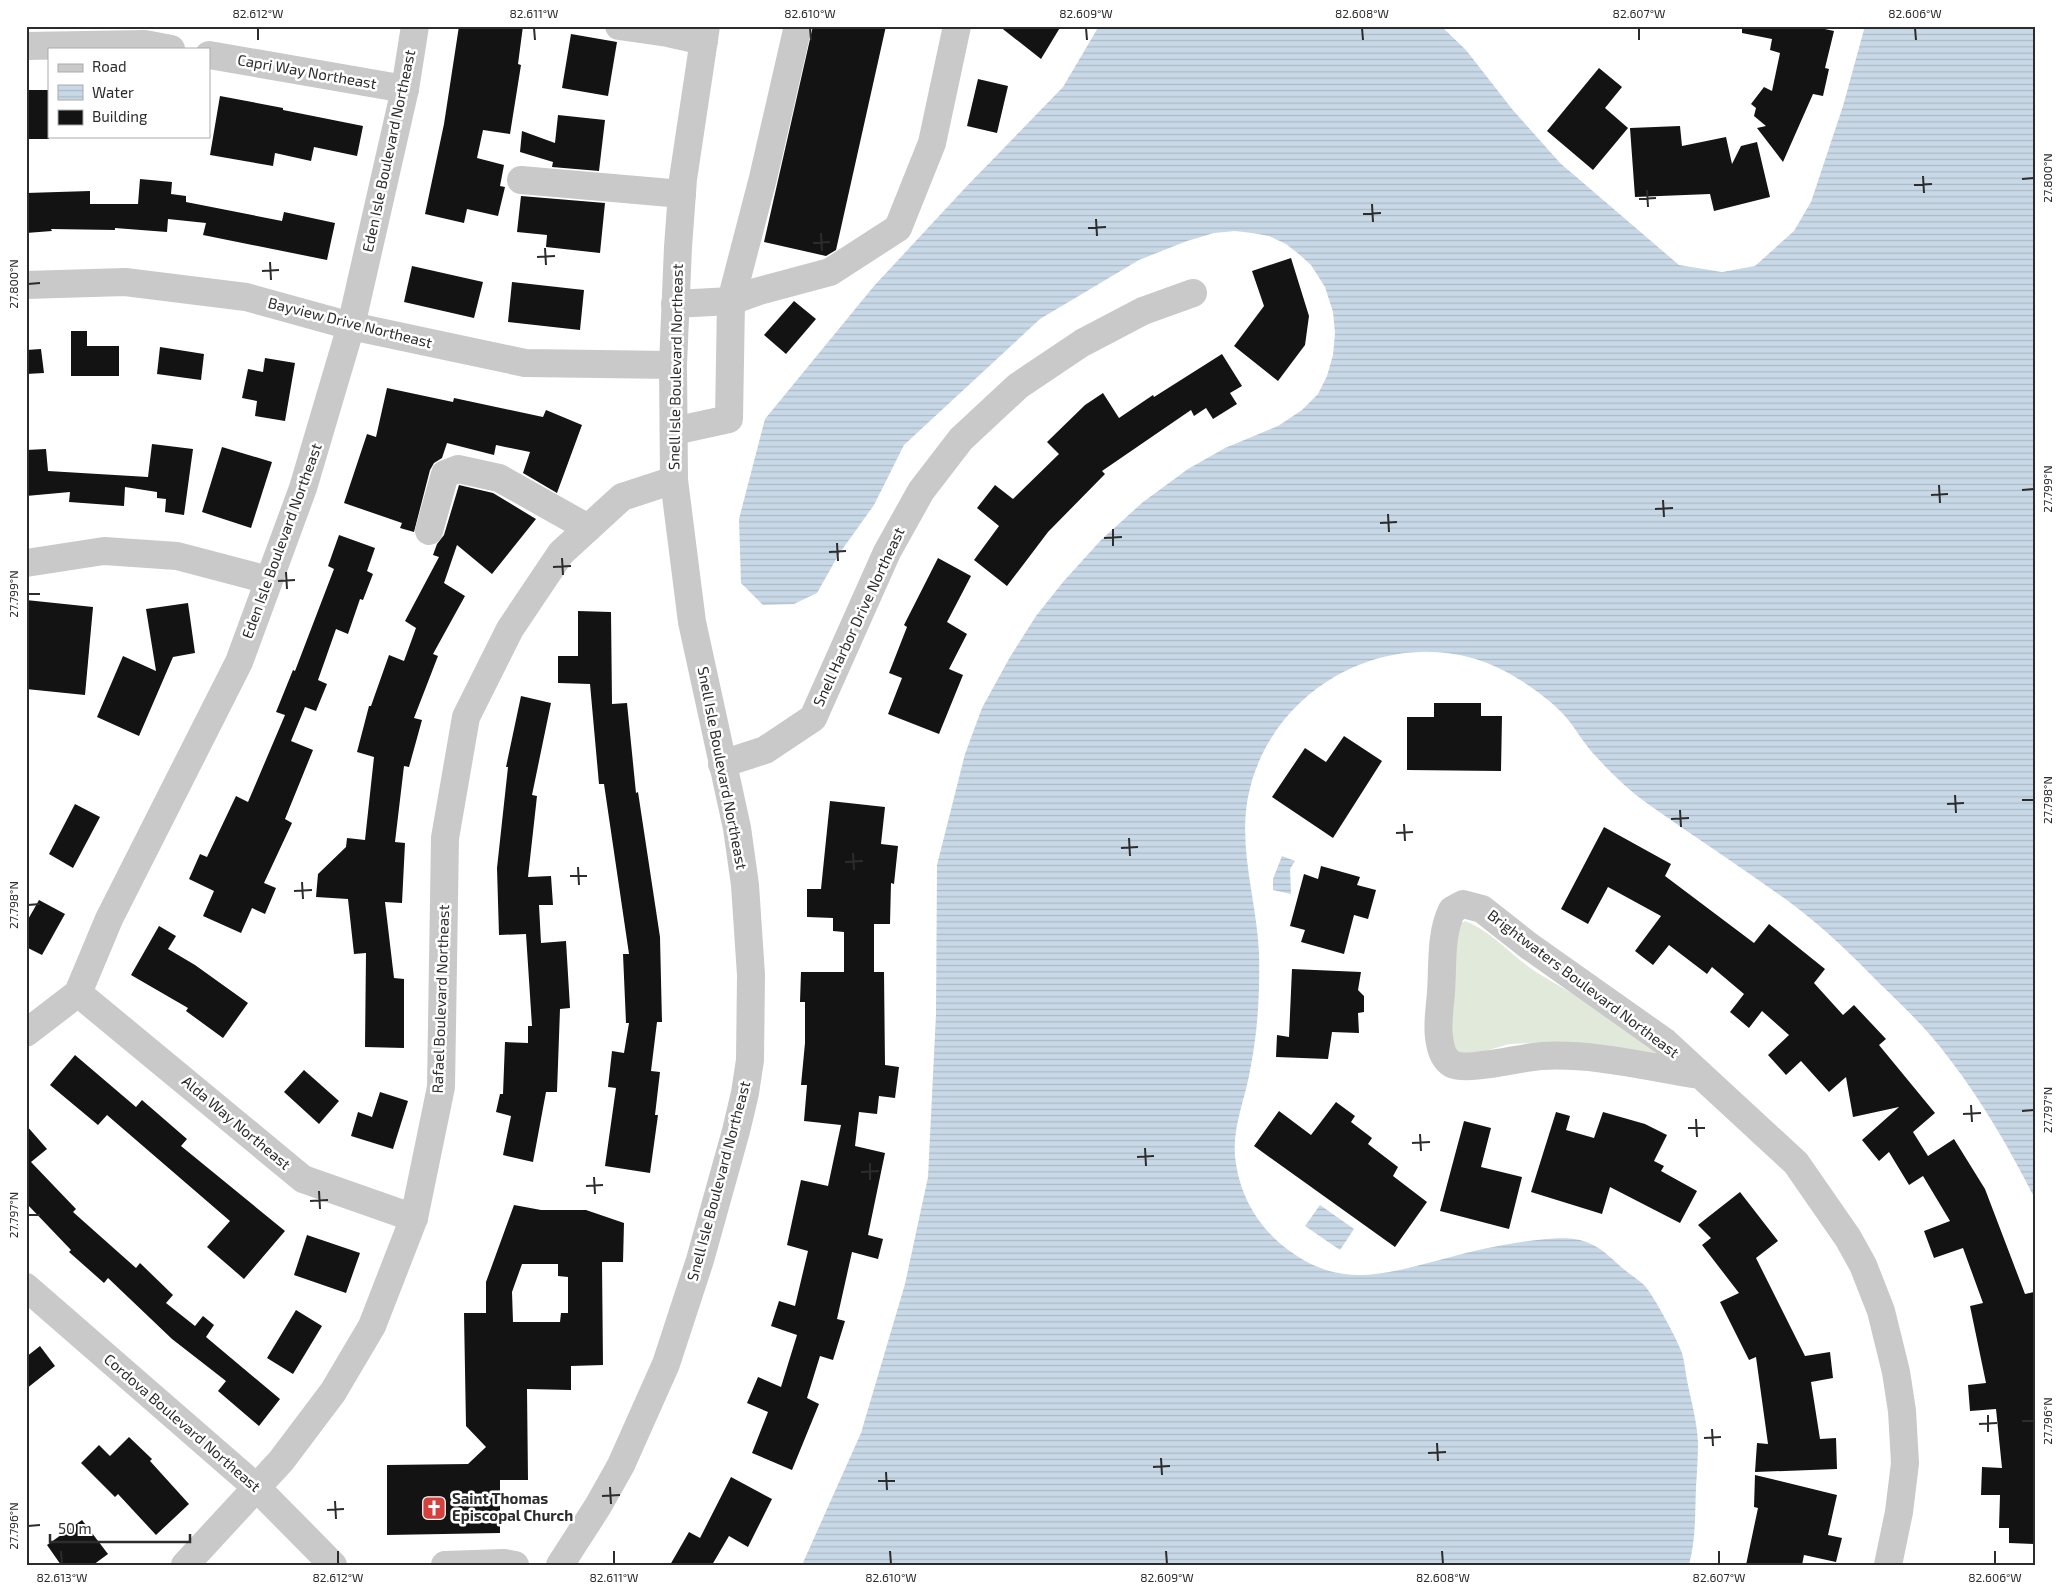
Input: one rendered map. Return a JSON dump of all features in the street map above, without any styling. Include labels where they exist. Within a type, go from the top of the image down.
[{"type":"street","name":"Eden Isle Boulevard Northeast","points":[[26,1033],[78,993],[110,919],[239,662],[303,488],[351,326],[405,89],[415,26]]},
{"type":"street","points":[[619,26],[668,33],[705,34]]},
{"type":"street","points":[[674,432],[729,419],[730,301],[763,178],[798,26]]},
{"type":"street","points":[[675,304],[730,301],[759,291],[830,272],[898,228],[932,143],[949,28]]},
{"type":"street","name":"Snell Isle Boulevard Northeast","points":[[560,1565],[598,1506],[621,1465],[666,1364],[700,1260],[745,1093],[750,1060],[752,1020],[749,922],[737,828],[692,622],[674,480],[673,365],[682,194],[693,104],[705,34]]},
{"type":"street","points":[[26,46],[145,35],[169,48]]},
{"type":"street","name":"Capri Way Northeast","points":[[210,55],[405,89]]},
{"type":"street","points":[[521,180],[682,194]]},
{"type":"street","name":"Bayview Drive Northeast","points":[[26,284],[125,282],[246,297],[351,326],[525,363],[673,365]]},
{"type":"street","name":"Snell Harbor Drive Northeast","points":[[722,764],[765,750],[813,718],[887,552],[921,491],[962,439],[1018,386],[1082,343],[1142,311],[1193,293]]},
{"type":"street","points":[[429,531],[445,474],[458,469],[499,478],[588,528]]},
{"type":"street","name":"Rafael Boulevard Northeast","points":[[185,1565],[258,1488],[281,1461],[333,1392],[372,1326],[414,1218],[441,1087],[445,838],[466,717],[510,629],[561,553],[622,497],[674,480]]},
{"type":"street","points":[[26,563],[104,551],[177,556],[268,580]]},
{"type":"street","name":"Brightwaters Boulevard Northeast","points":[[1700,1075],[1588,1058],[1542,1056],[1474,1066],[1461,1067],[1451,1064],[1441,1049],[1438,1029],[1446,929],[1452,910],[1463,904],[1482,909],[1529,946],[1665,1042],[1796,1163],[1848,1238],[1874,1289],[1889,1339],[1902,1411],[1905,1463],[1899,1512],[1888,1565]]},
{"type":"street","name":"Alda Way Northeast","points":[[78,993],[303,1179],[414,1218]]},
{"type":"street","name":"Cordova Boulevard Northeast","points":[[27,1289],[258,1488],[333,1565]]},
{"type":"street","points":[[445,1565],[504,1563],[515,1565]]},
{"type":"shaded area","points":[[1465,921],[1492,937],[1533,970],[1630,1030],[1657,1054],[1549,1042],[1509,1044],[1475,1054],[1453,1052],[1450,1039],[1456,926]]},
{"type":"water","points":[[1099,26],[1441,26],[1466,50],[1512,109],[1560,163],[1679,265],[1722,272],[1755,266],[1794,231],[1811,202],[1843,106],[1865,26],[2036,26],[2036,1201],[2006,1145],[1973,1091],[1940,1047],[1906,1009],[1829,934],[1796,907],[1633,792],[1591,751],[1559,710],[1532,687],[1520,680],[1479,660],[1437,652],[1395,655],[1354,667],[1317,688],[1286,718],[1262,754],[1248,797],[1245,836],[1258,934],[1259,995],[1249,1078],[1237,1127],[1235,1151],[1242,1189],[1253,1212],[1268,1232],[1287,1249],[1307,1262],[1327,1270],[1346,1274],[1385,1273],[1484,1249],[1546,1239],[1580,1240],[1604,1252],[1648,1290],[1665,1318],[1682,1353],[1698,1442],[1695,1526],[1689,1565],[802,1565],[861,1433],[905,1284],[928,1177],[936,1014],[937,865],[965,754],[982,708],[1010,657],[1036,616],[1063,582],[1101,540],[1143,502],[1188,469],[1225,448],[1278,426],[1302,410],[1318,394],[1327,376],[1333,355],[1335,333],[1333,312],[1325,287],[1311,265],[1286,244],[1269,236],[1235,231],[1214,233],[1187,241],[1139,260],[1040,319],[904,445],[874,505],[839,554],[817,593],[794,604],[763,605],[741,583],[739,519],[765,419],[874,286],[1063,87]]},
{"type":"water","points":[[1282,856],[1295,861],[1290,869],[1291,894],[1273,890],[1273,879]]},
{"type":"water","points":[[1320,1205],[1354,1229],[1340,1250],[1305,1226]]},
{"type":"building","points":[[459,26],[523,26],[518,64],[521,65],[510,134],[483,130],[477,158],[504,165],[500,186],[505,187],[498,216],[467,209],[464,223],[425,214],[444,124]]},
{"type":"building","points":[[813,26],[886,26],[836,250],[826,256],[764,242]]},
{"type":"building","points":[[999,26],[1061,26],[1041,59]]},
{"type":"building","points":[[1742,26],[1811,26],[1834,31],[1825,68],[1829,69],[1823,96],[1813,94],[1783,162],[1757,128],[1766,126],[1754,116],[1756,108],[1751,104],[1764,87],[1772,91],[1780,53],[1770,50],[1772,39],[1742,33]]},
{"type":"building","points":[[571,34],[617,42],[608,96],[562,88]]},
{"type":"building","points":[[1599,68],[1622,87],[1605,108],[1628,128],[1593,170],[1547,131]]},
{"type":"building","points":[[978,79],[1008,86],[997,133],[967,126]]},
{"type":"building","points":[[26,90],[48,90],[49,139],[26,139]]},
{"type":"building","points":[[220,96],[363,126],[357,156],[314,147],[311,161],[275,153],[273,166],[210,155]]},
{"type":"building","points":[[558,115],[605,120],[599,171],[552,167],[553,162],[520,152],[522,131],[555,143]]},
{"type":"building","points":[[1680,126],[1682,146],[1726,137],[1732,164],[1741,146],[1757,142],[1770,197],[1714,211],[1710,194],[1635,197],[1630,128]]},
{"type":"building","points":[[140,179],[172,182],[171,194],[186,196],[186,202],[282,221],[284,212],[335,223],[327,260],[203,235],[206,223],[168,219],[167,232],[115,228],[115,230],[51,229],[52,231],[26,233],[26,193],[90,191],[90,204],[138,204]]},
{"type":"building","points":[[521,196],[605,203],[600,253],[546,247],[547,235],[517,232]]},
{"type":"building","points":[[1291,258],[1309,316],[1305,345],[1278,381],[1234,346],[1264,306],[1252,271]]},
{"type":"building","points":[[412,266],[483,282],[474,318],[404,302]]},
{"type":"building","points":[[512,282],[584,290],[580,330],[508,322]]},
{"type":"building","points":[[794,301],[816,319],[786,354],[764,335]]},
{"type":"building","points":[[71,331],[87,331],[87,346],[119,346],[119,376],[71,376]]},
{"type":"building","points":[[160,347],[204,354],[201,380],[157,374]]},
{"type":"building","points":[[41,349],[44,373],[26,374],[26,350]]},
{"type":"building","points":[[1222,354],[1242,386],[1230,393],[1237,404],[1213,419],[1206,408],[1194,416],[1191,410],[1102,471],[1105,474],[1048,532],[1007,586],[974,560],[999,526],[977,508],[995,485],[1013,499],[1059,454],[1047,442],[1085,405],[1103,393],[1119,418],[1153,395],[1154,397]]},
{"type":"building","points":[[265,358],[295,363],[285,421],[255,416],[257,401],[242,398],[248,369],[263,372]]},
{"type":"building","points":[[387,388],[453,402],[454,398],[543,417],[546,410],[582,425],[557,493],[523,473],[530,452],[496,445],[494,455],[447,443],[442,458],[434,463],[430,470],[414,532],[400,528],[402,523],[344,503],[367,434],[376,437]]},
{"type":"building","points":[[152,444],[193,449],[184,515],[165,512],[166,499],[157,498],[157,492],[125,487],[124,506],[69,502],[70,492],[26,496],[26,450],[46,449],[48,471],[148,477]]},
{"type":"building","points":[[222,447],[272,462],[251,528],[202,512]]},
{"type":"building","points":[[459,485],[493,493],[536,519],[492,574],[457,545],[444,583],[465,596],[433,654],[438,656],[414,718],[422,720],[409,767],[404,766],[395,842],[405,843],[402,903],[385,902],[394,978],[404,979],[404,1048],[365,1047],[366,953],[354,954],[348,899],[316,897],[318,874],[346,847],[347,838],[365,840],[374,757],[357,752],[369,706],[371,706],[389,655],[404,661],[416,628],[405,621],[439,557],[433,555],[437,544],[444,535]]},
{"type":"building","points":[[339,535],[375,548],[367,571],[373,574],[363,600],[360,599],[348,634],[336,629],[318,680],[327,684],[316,711],[305,707],[291,741],[313,750],[285,819],[292,823],[264,883],[276,888],[265,914],[252,908],[241,933],[203,916],[214,891],[189,879],[200,854],[207,857],[236,796],[248,802],[285,715],[276,712],[293,670],[295,671],[334,569],[328,566]]},
{"type":"building","points":[[938,558],[971,576],[947,622],[967,634],[949,669],[963,675],[939,734],[888,714],[902,678],[889,673],[907,627],[904,625]]},
{"type":"building","points":[[26,600],[93,607],[85,695],[26,689]]},
{"type":"building","points":[[188,603],[195,653],[173,657],[139,736],[97,717],[123,656],[156,671],[146,609]]},
{"type":"building","points":[[578,611],[611,612],[612,704],[627,703],[636,793],[638,792],[660,937],[662,1022],[657,1022],[651,1071],[660,1072],[655,1115],[658,1115],[650,1173],[605,1166],[616,1088],[608,1087],[612,1051],[624,1053],[629,1023],[626,1023],[623,954],[629,954],[604,784],[599,784],[590,684],[558,683],[558,656],[578,656]]},
{"type":"building","points":[[521,696],[551,703],[532,795],[537,796],[528,877],[551,876],[553,905],[539,905],[541,943],[566,941],[570,1008],[560,1009],[557,1092],[546,1092],[533,1162],[503,1155],[511,1116],[496,1112],[500,1094],[503,1094],[505,1042],[528,1043],[528,1026],[532,1026],[526,934],[499,935],[497,868],[508,767],[506,767]]},
{"type":"building","points":[[1434,703],[1481,703],[1481,716],[1502,716],[1501,771],[1407,770],[1407,717],[1434,717]]},
{"type":"building","points":[[1344,736],[1382,761],[1333,838],[1272,797],[1305,748],[1326,762]]},
{"type":"building","points":[[830,801],[885,807],[881,844],[898,846],[894,884],[891,883],[890,924],[874,924],[874,972],[884,972],[885,1065],[899,1067],[895,1098],[879,1096],[877,1114],[859,1112],[855,1146],[885,1153],[868,1235],[883,1239],[878,1259],[852,1252],[837,1319],[845,1321],[833,1360],[820,1356],[807,1398],[819,1404],[792,1470],[752,1453],[768,1412],[747,1403],[758,1377],[781,1387],[797,1335],[771,1326],[779,1301],[795,1306],[808,1251],[787,1245],[801,1180],[828,1186],[841,1125],[804,1121],[807,1085],[801,1085],[805,1043],[805,1002],[800,1002],[801,972],[844,972],[844,932],[833,931],[833,918],[807,917],[807,889],[821,889]]},
{"type":"building","points":[[75,804],[100,817],[73,868],[49,854]]},
{"type":"building","points":[[1604,827],[1671,864],[1665,876],[1754,943],[1769,924],[1825,969],[1814,983],[1843,1015],[1854,1005],[1886,1039],[1879,1045],[1935,1113],[1913,1132],[1928,1156],[1954,1139],[1985,1189],[2025,1294],[2034,1292],[2036,1301],[2036,1544],[2009,1543],[2009,1528],[1999,1528],[2000,1495],[1981,1495],[1982,1467],[2002,1468],[1996,1409],[1970,1411],[1968,1385],[1986,1383],[1970,1306],[1983,1303],[1963,1248],[1934,1258],[1924,1231],[1950,1221],[1923,1176],[1909,1185],[1889,1152],[1879,1161],[1862,1140],[1899,1107],[1853,1117],[1846,1077],[1829,1092],[1801,1061],[1786,1075],[1768,1055],[1789,1035],[1762,1011],[1749,1028],[1730,1012],[1744,994],[1712,967],[1707,974],[1669,945],[1653,965],[1635,951],[1661,916],[1608,887],[1588,924],[1561,909]]},
{"type":"building","points":[[1321,866],[1360,877],[1357,885],[1376,890],[1368,919],[1354,915],[1344,954],[1301,942],[1305,930],[1290,926],[1304,874],[1318,879]]},
{"type":"building","points":[[39,900],[65,914],[42,955],[26,947],[26,923]]},
{"type":"building","points":[[159,926],[176,936],[168,949],[195,965],[248,1003],[223,1038],[186,1011],[188,1008],[131,975]]},
{"type":"building","points":[[1292,969],[1361,972],[1358,990],[1364,996],[1364,1012],[1358,1013],[1359,1033],[1332,1032],[1328,1059],[1276,1057],[1277,1035],[1289,1037]]},
{"type":"building","points":[[75,1055],[136,1107],[142,1100],[187,1139],[181,1146],[285,1231],[244,1279],[207,1247],[230,1221],[107,1115],[98,1125],[50,1085]]},
{"type":"building","points":[[304,1070],[339,1101],[319,1124],[284,1092]]},
{"type":"building","points":[[380,1092],[408,1101],[393,1149],[351,1136],[358,1112],[372,1117]]},
{"type":"building","points":[[1336,1102],[1355,1116],[1351,1122],[1372,1138],[1368,1144],[1398,1167],[1393,1176],[1427,1202],[1395,1247],[1254,1146],[1279,1111],[1311,1135]]},
{"type":"building","points":[[1556,1112],[1570,1116],[1566,1130],[1594,1138],[1603,1112],[1645,1124],[1667,1135],[1654,1161],[1664,1166],[1661,1171],[1697,1191],[1680,1223],[1610,1187],[1602,1214],[1531,1192]]},
{"type":"building","points":[[1464,1121],[1491,1128],[1481,1167],[1522,1177],[1509,1229],[1440,1211]]},
{"type":"building","points":[[26,1125],[47,1149],[31,1162],[76,1209],[73,1212],[136,1268],[140,1263],[173,1295],[166,1303],[195,1326],[203,1316],[214,1325],[206,1337],[280,1399],[259,1426],[218,1391],[226,1381],[172,1339],[108,1278],[104,1283],[69,1252],[71,1250],[26,1203]]},
{"type":"building","points":[[1740,1192],[1778,1241],[1756,1258],[1805,1356],[1830,1352],[1833,1378],[1811,1382],[1820,1439],[1836,1438],[1837,1469],[1755,1472],[1757,1443],[1768,1444],[1756,1357],[1749,1360],[1720,1302],[1739,1293],[1702,1245],[1711,1238],[1698,1225]]},
{"type":"building","points":[[514,1205],[541,1210],[586,1210],[624,1223],[623,1262],[602,1262],[603,1365],[571,1366],[571,1390],[527,1389],[528,1480],[500,1480],[500,1533],[387,1535],[387,1465],[468,1464],[486,1447],[466,1426],[464,1313],[486,1313],[486,1282]],"holes":[[[522,1264],[558,1264],[558,1276],[568,1277],[568,1313],[561,1313],[560,1322],[513,1322],[512,1292]]]},
{"type":"building","points":[[307,1235],[360,1253],[346,1293],[294,1275]]},
{"type":"building","points":[[296,1310],[322,1326],[293,1374],[267,1358]]},
{"type":"building","points":[[40,1346],[55,1366],[26,1389],[26,1357]]},
{"type":"building","points":[[129,1437],[152,1459],[150,1461],[189,1504],[156,1535],[118,1494],[115,1497],[81,1463],[99,1445],[110,1456]]},
{"type":"building","points":[[1755,1475],[1837,1495],[1828,1535],[1842,1538],[1836,1562],[1804,1555],[1802,1565],[1746,1565],[1758,1508],[1754,1507]]},
{"type":"building","points":[[731,1477],[772,1499],[748,1547],[729,1536],[712,1565],[670,1565],[689,1532],[700,1538]]},
{"type":"building","points":[[82,1520],[108,1554],[93,1565],[61,1565],[47,1545]]},
{"type":"place","name":"Saint Thomas Episcopal Church","points":[[434,1508]]}]
